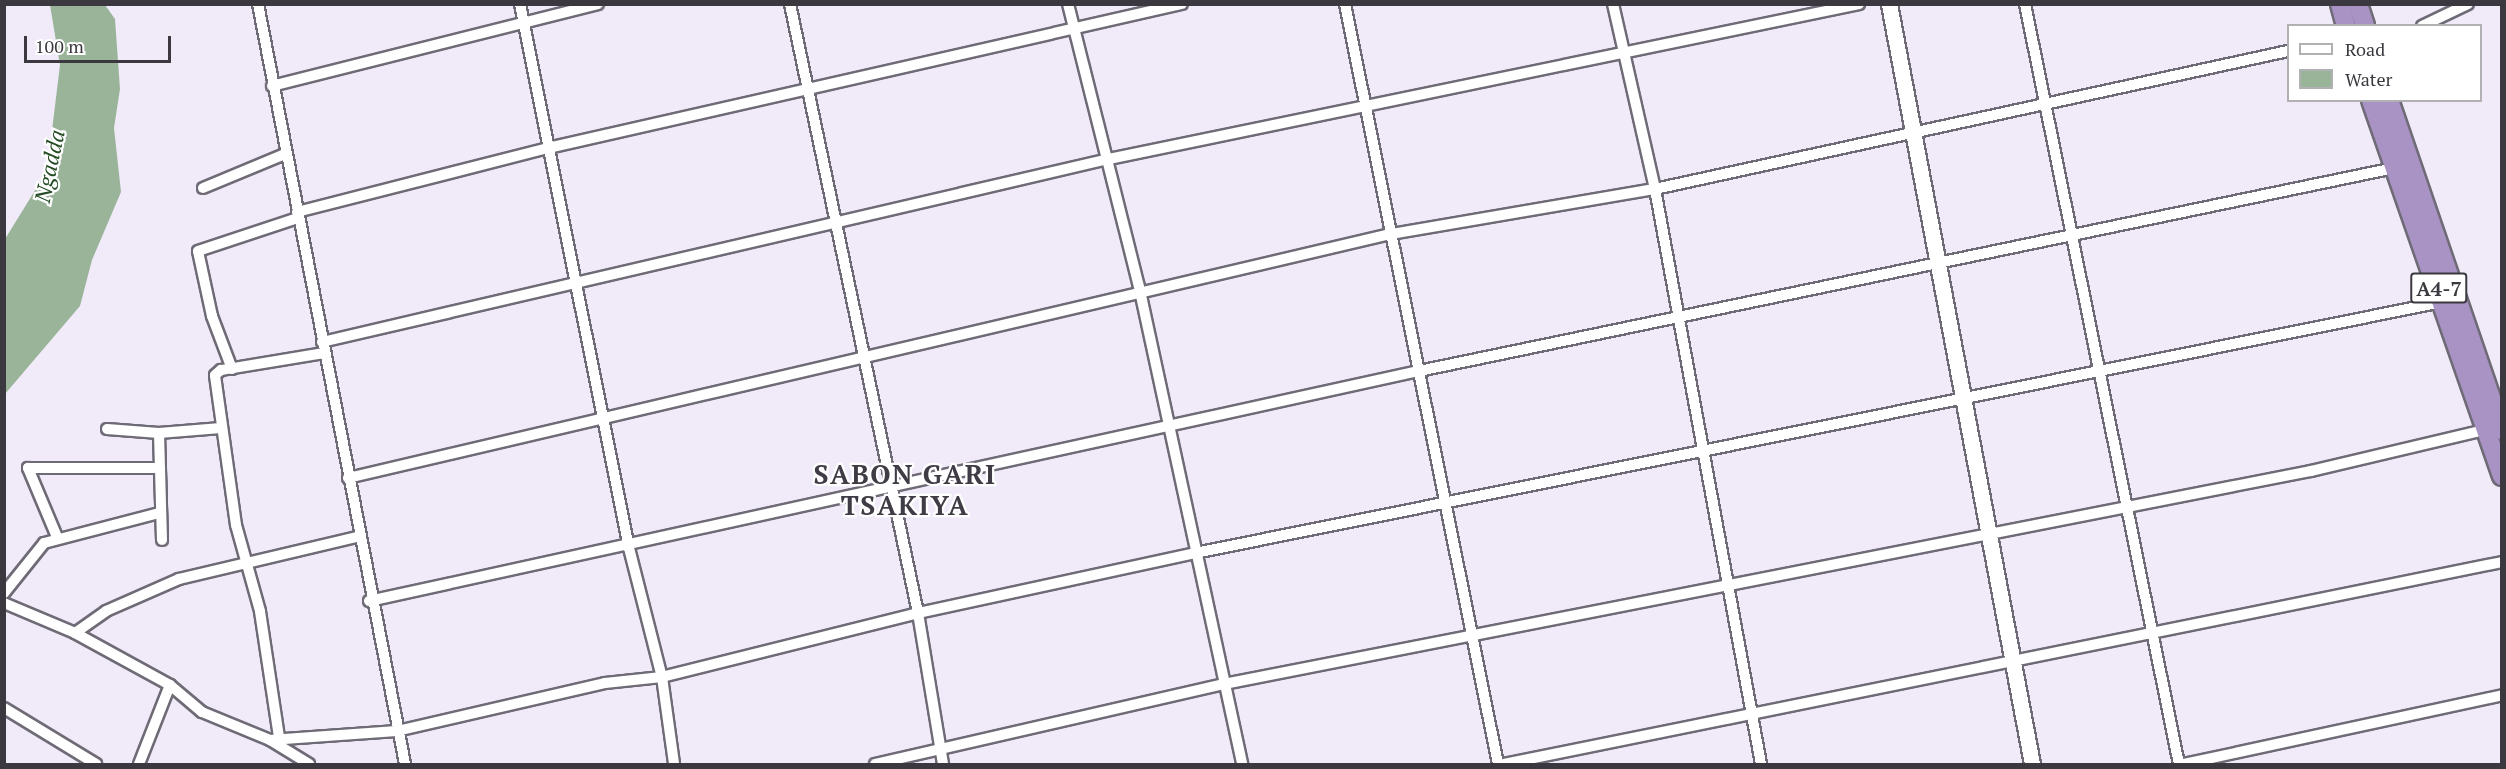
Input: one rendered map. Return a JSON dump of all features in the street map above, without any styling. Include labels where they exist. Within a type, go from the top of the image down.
[{"type":"highway","points":[[2340,4],[2345,24]]},
{"type":"highway","points":[[2358,4],[2364,24]]},
{"type":"highway","name":"A4-7","points":[[2372,102],[2402,166],[2493,430],[2502,476]]},
{"type":"highway","name":"A4-7","points":[[2389,102],[2402,166],[2442,302],[2493,430]]},
{"type":"main road","points":[[1889,4],[2010,660],[2032,765]]},
{"type":"street","points":[[258,4],[348,478],[369,601],[405,765]]},
{"type":"street","points":[[520,4],[629,548],[662,677],[674,765]]},
{"type":"street","points":[[272,86],[598,4]]},
{"type":"street","points":[[790,4],[838,223],[918,613],[943,765]]},
{"type":"street","points":[[1068,4],[1104,160],[1140,291],[1242,765]]},
{"type":"street","points":[[232,369],[212,316],[198,251],[297,215],[548,148],[810,92],[1182,4]]},
{"type":"street","points":[[1345,4],[1363,103],[1448,500],[1497,765]]},
{"type":"street","points":[[1614,4],[1654,189],[1730,587],[1761,765]]},
{"type":"street","points":[[275,738],[261,618],[244,563],[221,428],[215,375],[576,280],[838,223],[1104,160],[1363,103],[1859,4]]},
{"type":"street","points":[[2025,4],[2075,235],[2101,373],[2155,631],[2179,765]]},
{"type":"street","points":[[2426,24],[2468,4]]},
{"type":"street","points":[[348,478],[602,415],[866,359],[1140,291],[1391,234],[1654,189],[1911,130],[2046,104],[2287,51]]},
{"type":"street","points":[[203,188],[285,154]]},
{"type":"street","points":[[369,601],[629,548],[892,486],[1169,428],[1419,371],[1678,319],[2402,166]]},
{"type":"street","points":[[275,738],[397,731],[605,683],[662,677],[918,613],[1702,446],[2101,373],[2442,302]]},
{"type":"street","points":[[107,429],[159,433],[221,428]]},
{"type":"street","points":[[875,765],[1224,684],[1472,634],[1730,587],[2129,505],[2311,471],[2493,430]]},
{"type":"street","points":[[159,433],[159,513],[162,540]]},
{"type":"street","points":[[57,537],[28,468],[158,468]]},
{"type":"street","points":[[4,593],[44,543],[57,537],[159,513]]},
{"type":"street","points":[[75,633],[147,590],[244,563],[357,537]]},
{"type":"street","points":[[1504,765],[2155,631],[2398,587],[2502,562]]},
{"type":"street","points":[[4,603],[75,633],[170,685],[202,712],[275,738],[309,765]]},
{"type":"street","points":[[139,765],[170,685]]},
{"type":"street","points":[[2184,765],[2502,695]]},
{"type":"street","points":[[4,708],[96,765]]},
{"type":"water","name":"Ngadda","points":[[50,5],[105,5],[115,19],[120,89],[114,128],[121,192],[92,260],[80,306],[5,394],[5,239],[47,171],[60,65]]},
{"type":"district","name":"SABON GARI TSAKIYA","points":[[905,490]]}]
